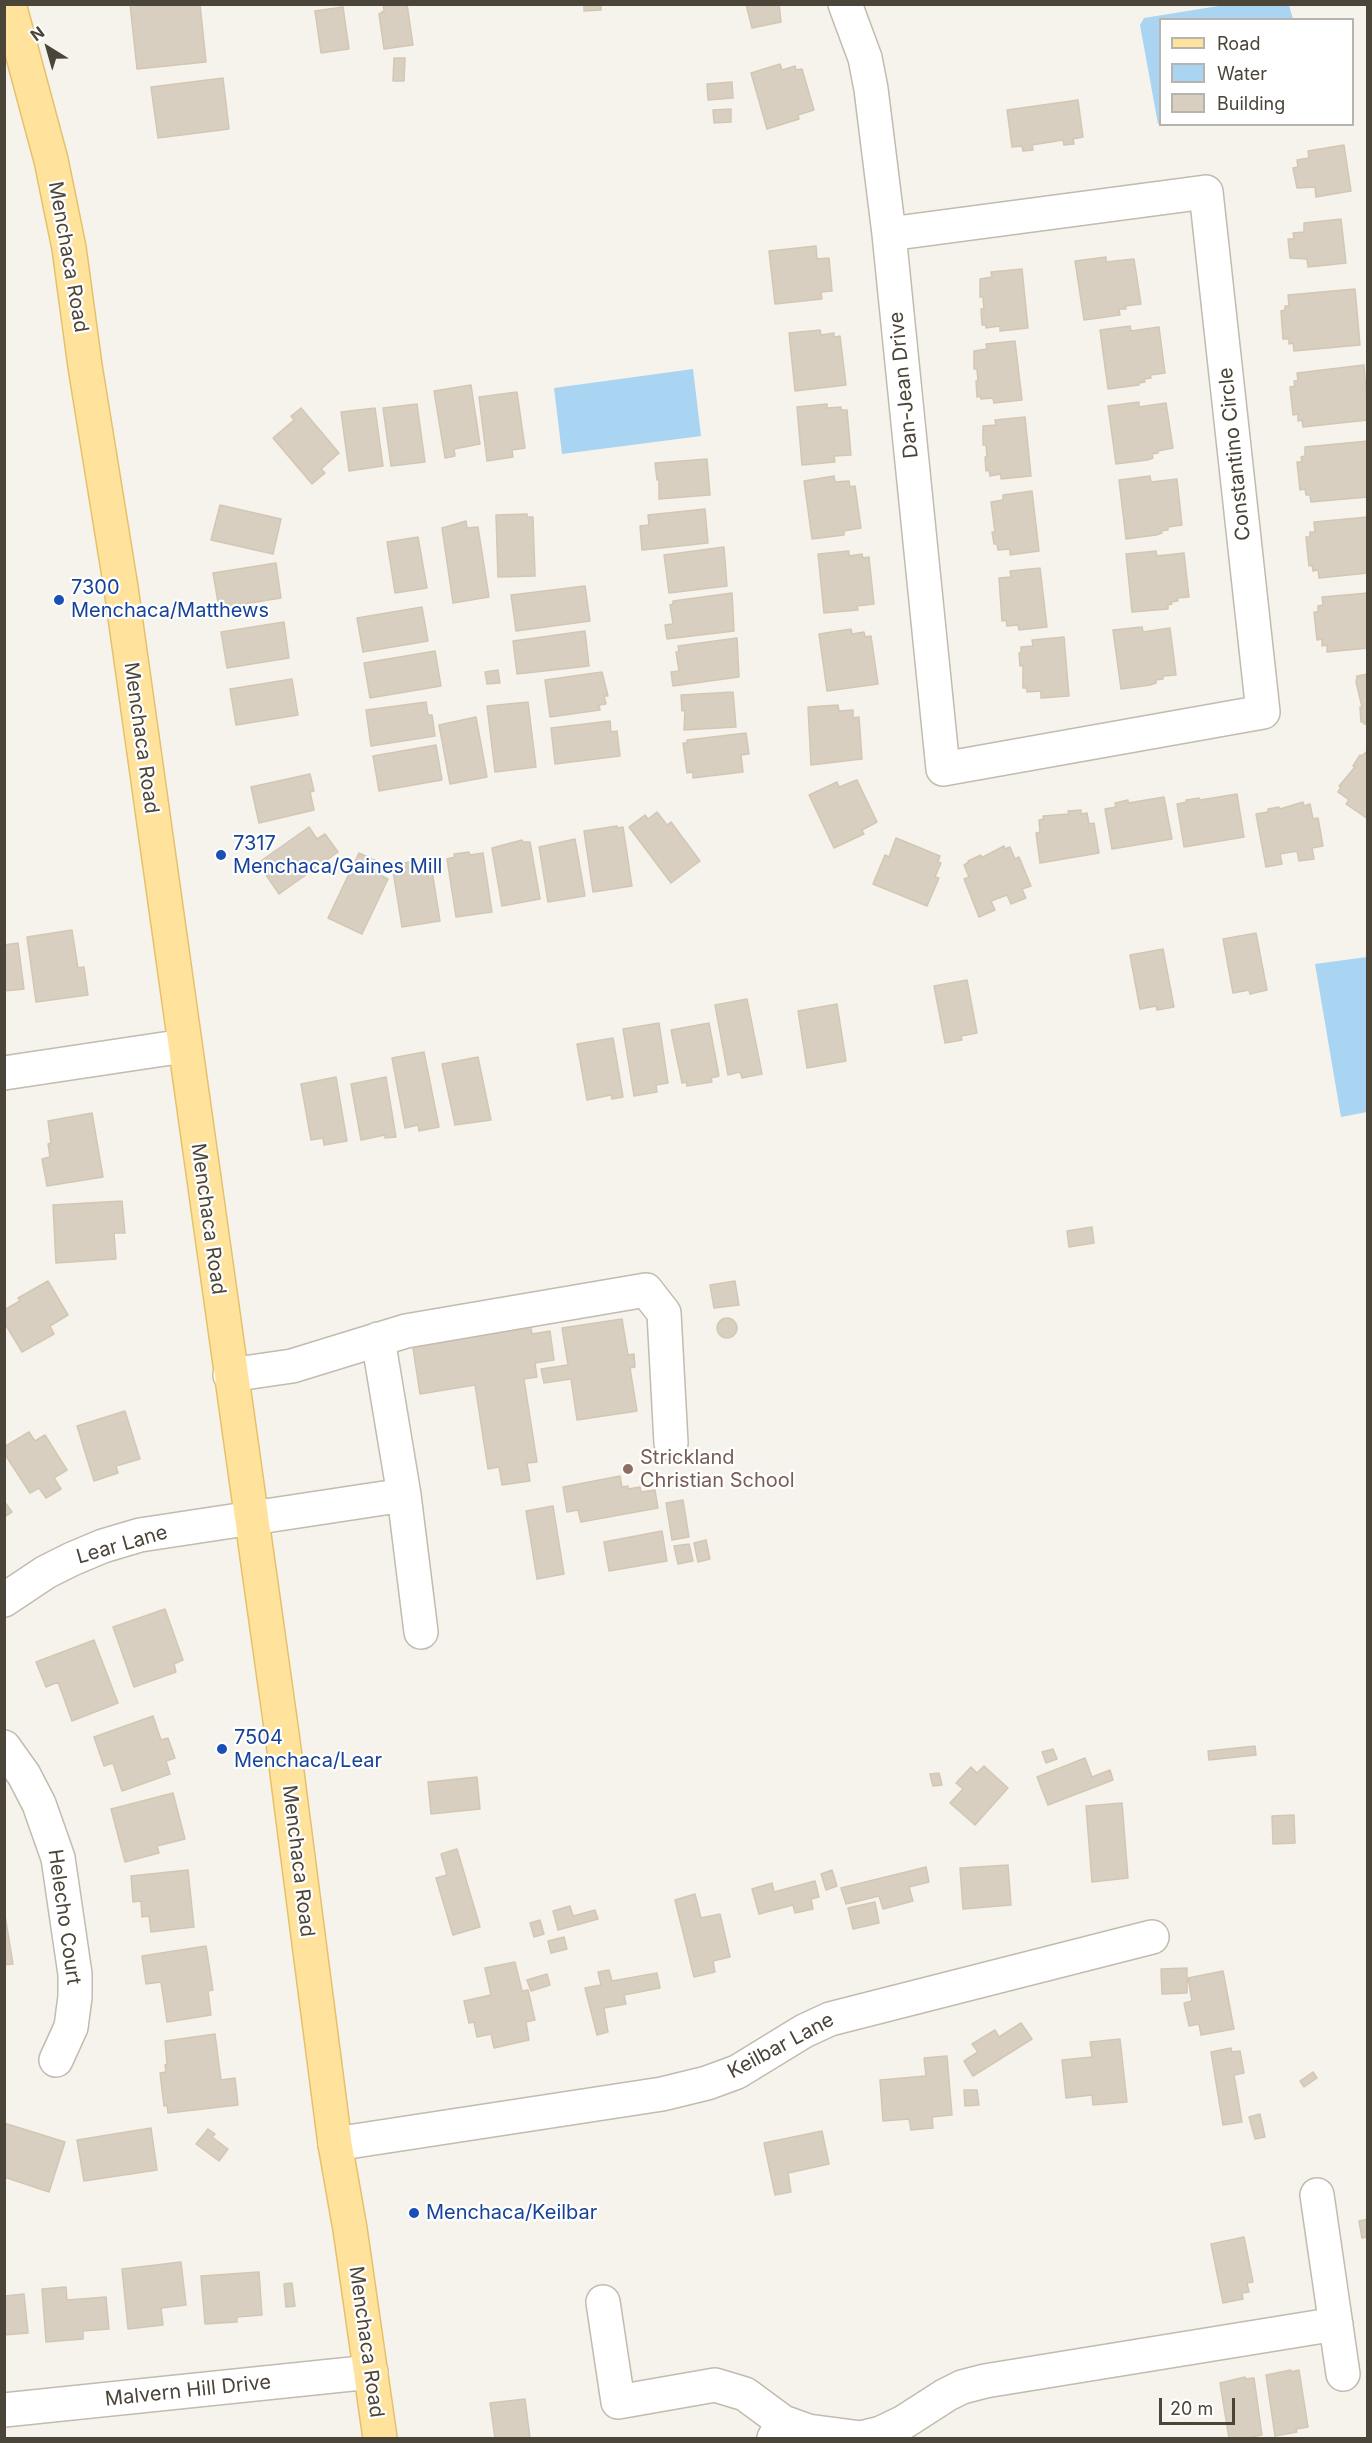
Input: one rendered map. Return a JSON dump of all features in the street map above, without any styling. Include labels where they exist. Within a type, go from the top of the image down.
[{"type":"main road","name":"Menchaca Road","points":[[9,4],[51,160],[69,248],[85,366],[121,588],[282,1734],[335,2144],[380,2439]]},
{"type":"street","name":"Dan-Jean Drive","points":[[845,4],[859,40],[871,89],[889,234],[944,770]]},
{"type":"street","name":"Constantino Circle","points":[[889,234],[1206,192],[1263,712],[944,770]]},
{"type":"street","points":[[4,1073],[184,1046]]},
{"type":"street","points":[[230,1375],[292,1366],[406,1330],[646,1290],[664,1313],[671,1443]]},
{"type":"street","points":[[378,1339],[404,1495],[421,1632]]},
{"type":"street","name":"Lear Lane","points":[[4,1600],[46,1572],[103,1546],[140,1535],[404,1495]]},
{"type":"street","name":"Helecho Court","points":[[4,1747],[24,1775],[39,1804],[50,1830],[60,1870],[75,1974],[75,1997],[71,2027],[56,2060]]},
{"type":"street","name":"Keilbar Lane","points":[[335,2144],[662,2094],[707,2083],[737,2072],[804,2031],[830,2019],[1152,1936]]},
{"type":"street","points":[[1317,2195],[1343,2374]]},
{"type":"street","points":[[603,2302],[618,2402],[715,2385],[745,2394],[779,2430],[808,2431],[861,2438],[881,2433],[904,2422],[962,2387],[985,2381],[1336,2324]]},
{"type":"street","name":"Malvern Hill Drive","points":[[4,2410],[371,2372]]},
{"type":"water","points":[[1231,4],[1289,5],[1293,18],[1159,18],[1158,124],[1140,25],[1144,18]]},
{"type":"water","points":[[693,369],[701,436],[562,454],[554,388]]},
{"type":"water","points":[[1367,957],[1367,1112],[1341,1117],[1315,964]]},
{"type":"building","points":[[130,4],[200,4],[206,62],[137,69]]},
{"type":"building","points":[[383,4],[407,4],[413,45],[384,49],[379,14],[384,11]]},
{"type":"building","points":[[584,4],[601,4],[601,10],[584,11]]},
{"type":"building","points":[[746,4],[779,4],[781,22],[752,28]]},
{"type":"building","points":[[343,7],[349,49],[321,53],[315,11]]},
{"type":"building","points":[[394,58],[405,58],[404,81],[393,81]]},
{"type":"building","points":[[780,64],[782,70],[795,66],[796,70],[802,69],[814,110],[798,115],[799,119],[767,129],[751,73]]},
{"type":"building","points":[[223,78],[229,129],[158,138],[151,87]]},
{"type":"building","points":[[732,82],[733,98],[708,100],[707,84]]},
{"type":"building","points":[[1078,100],[1083,137],[1073,139],[1074,144],[1064,145],[1063,140],[1032,145],[1033,150],[1023,151],[1022,146],[1012,147],[1007,110]]},
{"type":"building","points":[[731,109],[731,122],[714,123],[713,110]]},
{"type":"building","points":[[1344,145],[1351,191],[1316,197],[1315,187],[1297,188],[1293,168],[1298,167],[1297,160],[1309,158],[1308,151]]},
{"type":"building","points":[[1341,219],[1346,263],[1308,267],[1307,259],[1290,258],[1288,239],[1294,239],[1293,233],[1304,232],[1304,223]]},
{"type":"building","points":[[816,246],[817,259],[829,258],[832,291],[821,292],[822,299],[775,304],[769,251]]},
{"type":"building","points":[[1106,257],[1106,262],[1134,259],[1141,304],[1119,309],[1120,315],[1084,320],[1075,261]]},
{"type":"building","points":[[1022,269],[1028,328],[1000,331],[1000,326],[986,328],[986,325],[982,325],[981,309],[984,309],[983,297],[980,297],[980,279],[992,277],[991,272]]},
{"type":"building","points":[[1355,289],[1360,345],[1294,351],[1293,343],[1289,344],[1289,339],[1283,339],[1281,311],[1285,310],[1285,306],[1289,306],[1288,295]]},
{"type":"building","points":[[1130,326],[1131,331],[1159,327],[1165,373],[1150,375],[1151,378],[1144,379],[1145,382],[1139,385],[1108,389],[1100,330]]},
{"type":"building","points":[[820,330],[821,335],[834,333],[834,337],[840,336],[846,385],[795,391],[789,333]]},
{"type":"building","points":[[1015,341],[1022,400],[994,403],[993,398],[977,397],[976,381],[978,381],[977,369],[974,369],[974,351],[987,349],[986,344]]},
{"type":"building","points":[[1364,365],[1368,420],[1303,427],[1302,420],[1298,421],[1298,414],[1293,415],[1290,387],[1295,386],[1294,381],[1298,381],[1297,373]]},
{"type":"building","points":[[471,385],[480,444],[454,449],[455,456],[445,458],[434,391]]},
{"type":"building","points":[[517,392],[525,448],[512,450],[513,457],[487,461],[479,397]]},
{"type":"building","points":[[1139,402],[1139,407],[1166,403],[1173,448],[1158,451],[1152,454],[1153,458],[1147,460],[1116,464],[1108,406]]},
{"type":"building","points":[[417,404],[425,462],[391,466],[383,408]]},
{"type":"building","points":[[827,404],[827,408],[841,407],[841,410],[847,410],[851,455],[834,456],[835,462],[802,465],[797,407]]},
{"type":"building","points":[[301,408],[339,453],[321,469],[325,473],[312,484],[273,438],[294,420],[291,416]]},
{"type":"building","points":[[375,408],[383,466],[349,471],[341,412]]},
{"type":"building","points":[[1025,417],[1031,476],[1001,479],[1001,474],[990,476],[989,470],[986,471],[985,457],[987,457],[986,445],[983,445],[983,426],[996,425],[995,420]]},
{"type":"building","points":[[1368,441],[1368,497],[1311,502],[1310,495],[1306,495],[1305,489],[1300,490],[1297,462],[1302,462],[1301,457],[1305,456],[1305,447]]},
{"type":"building","points":[[707,459],[710,495],[659,499],[659,479],[657,480],[655,463]]},
{"type":"building","points":[[834,476],[835,482],[849,481],[850,487],[855,486],[861,528],[844,531],[844,535],[812,539],[804,481]]},
{"type":"building","points":[[1150,476],[1151,482],[1177,479],[1182,525],[1168,527],[1168,530],[1156,535],[1126,539],[1119,480]]},
{"type":"building","points":[[1032,491],[1039,551],[1010,555],[1010,549],[998,550],[997,544],[994,544],[992,532],[995,532],[991,502],[1003,500],[1003,495]]},
{"type":"building","points":[[220,505],[281,519],[273,554],[211,540]]},
{"type":"building","points":[[705,509],[708,543],[642,550],[640,526],[649,525],[648,515]]},
{"type":"building","points":[[527,514],[527,517],[533,517],[535,576],[498,577],[496,515]]},
{"type":"building","points":[[1368,517],[1368,573],[1319,578],[1318,570],[1313,571],[1312,565],[1309,566],[1306,537],[1310,537],[1310,532],[1315,532],[1314,522]]},
{"type":"building","points":[[466,521],[467,528],[478,527],[489,597],[453,603],[442,528]]},
{"type":"building","points":[[418,537],[427,588],[395,593],[387,542]]},
{"type":"building","points":[[724,547],[727,586],[669,593],[664,555]]},
{"type":"building","points":[[849,551],[849,556],[862,554],[863,558],[869,557],[874,604],[857,606],[858,610],[824,613],[818,554]]},
{"type":"building","points":[[1156,551],[1157,556],[1184,553],[1189,597],[1177,598],[1178,601],[1171,602],[1168,609],[1132,612],[1126,554]]},
{"type":"building","points":[[276,563],[281,598],[219,608],[213,573]]},
{"type":"building","points":[[1040,568],[1047,627],[1019,630],[1018,625],[1007,626],[1006,620],[1002,621],[999,578],[1011,577],[1010,571]]},
{"type":"building","points":[[585,586],[590,621],[516,631],[511,595]]},
{"type":"building","points":[[732,593],[734,631],[667,639],[665,625],[673,624],[670,605],[673,601]]},
{"type":"building","points":[[1368,593],[1368,648],[1327,652],[1327,645],[1322,646],[1322,639],[1317,640],[1314,612],[1318,612],[1318,606],[1323,605],[1322,597]]},
{"type":"building","points":[[422,607],[428,641],[363,652],[357,618]]},
{"type":"building","points":[[284,622],[289,658],[227,668],[221,632]]},
{"type":"building","points":[[1142,627],[1143,632],[1170,628],[1176,675],[1163,676],[1163,679],[1156,680],[1156,683],[1150,685],[1121,689],[1113,630]]},
{"type":"building","points":[[851,629],[852,634],[864,632],[865,637],[871,636],[878,684],[827,691],[819,634]]},
{"type":"building","points":[[585,631],[589,666],[517,674],[513,641]]},
{"type":"building","points":[[1064,637],[1069,696],[1041,698],[1041,691],[1027,692],[1027,688],[1023,688],[1023,665],[1020,666],[1021,647],[1033,646],[1032,640]]},
{"type":"building","points":[[737,638],[739,677],[673,686],[671,672],[679,671],[676,652],[679,652],[678,646]]},
{"type":"building","points":[[435,651],[441,686],[370,698],[364,663]]},
{"type":"building","points":[[498,670],[500,683],[487,684],[485,672]]},
{"type":"building","points":[[602,672],[608,696],[604,696],[606,704],[599,705],[600,710],[550,717],[545,680]]},
{"type":"building","points":[[1368,674],[1368,724],[1364,724],[1361,722],[1360,707],[1362,707],[1356,682],[1357,676]]},
{"type":"building","points":[[292,679],[298,715],[236,725],[230,689]]},
{"type":"building","points":[[733,692],[736,727],[684,730],[685,710],[682,711],[681,695]]},
{"type":"building","points":[[426,702],[428,715],[432,715],[435,736],[371,746],[366,710]]},
{"type":"building","points":[[528,702],[536,767],[495,772],[487,706]]},
{"type":"building","points":[[838,705],[839,711],[853,710],[853,718],[859,717],[862,759],[811,765],[808,707]]},
{"type":"building","points":[[476,717],[487,777],[450,784],[439,725]]},
{"type":"building","points":[[610,721],[611,732],[617,731],[620,756],[555,764],[551,728]]},
{"type":"building","points":[[746,733],[749,754],[741,755],[743,772],[693,778],[693,772],[687,773],[683,743],[687,743],[687,740]]},
{"type":"building","points":[[436,745],[442,780],[379,791],[373,756]]},
{"type":"building","points":[[1368,753],[1368,819],[1346,804],[1349,800],[1338,792],[1341,787],[1339,786],[1355,767],[1353,766],[1360,755]]},
{"type":"building","points":[[310,774],[314,791],[310,792],[314,810],[259,823],[251,787]]},
{"type":"building","points":[[857,780],[877,822],[862,830],[864,834],[834,848],[809,795],[837,782],[839,787]]},
{"type":"building","points":[[1237,794],[1244,837],[1184,847],[1177,804],[1187,802],[1186,800]]},
{"type":"building","points":[[1164,797],[1172,839],[1112,849],[1105,809],[1116,807],[1115,803],[1128,800],[1128,803]]},
{"type":"building","points":[[1303,802],[1304,806],[1310,804],[1313,819],[1318,818],[1323,846],[1312,848],[1314,859],[1299,861],[1297,851],[1280,854],[1282,864],[1266,867],[1256,814],[1268,812],[1268,809],[1279,807],[1280,809]]},
{"type":"building","points":[[1081,810],[1081,814],[1087,813],[1089,824],[1094,823],[1099,853],[1040,863],[1036,833],[1040,832],[1039,820],[1044,819],[1043,816],[1069,814],[1068,811]]},
{"type":"building","points":[[657,812],[667,825],[671,822],[700,861],[671,883],[629,827],[645,815],[648,819]]},
{"type":"building","points":[[617,826],[617,828],[623,827],[632,886],[593,892],[584,831]]},
{"type":"building","points":[[309,827],[317,839],[325,834],[338,852],[279,894],[258,863]]},
{"type":"building","points":[[896,838],[940,856],[938,862],[941,863],[935,877],[939,878],[927,906],[873,884],[885,855],[889,857]]},
{"type":"building","points":[[575,839],[585,896],[548,902],[539,847]]},
{"type":"building","points":[[522,840],[530,842],[540,899],[502,906],[492,848]]},
{"type":"building","points":[[1004,846],[1005,849],[1010,847],[1015,859],[1019,857],[1031,886],[1022,889],[1026,898],[1011,904],[1007,895],[991,901],[995,910],[979,917],[964,879],[969,877],[964,865],[968,861],[981,855],[981,858]]},
{"type":"building","points":[[469,852],[470,855],[483,853],[492,912],[456,917],[447,859],[455,857],[454,854]]},
{"type":"building","points":[[359,853],[383,864],[378,874],[388,879],[362,934],[328,918]]},
{"type":"building","points":[[416,861],[417,866],[431,864],[440,921],[402,927],[392,865]]},
{"type":"building","points":[[72,930],[78,968],[84,967],[88,995],[36,1002],[27,937]]},
{"type":"building","points":[[1256,933],[1267,990],[1250,994],[1249,990],[1233,993],[1223,939]]},
{"type":"building","points":[[18,943],[24,989],[4,991],[4,945]]},
{"type":"building","points":[[1163,949],[1174,1007],[1157,1010],[1156,1006],[1140,1009],[1130,955]]},
{"type":"building","points":[[967,980],[977,1033],[961,1036],[962,1040],[945,1043],[934,986]]},
{"type":"building","points":[[747,999],[762,1074],[742,1078],[740,1072],[728,1075],[715,1005]]},
{"type":"building","points":[[837,1004],[846,1061],[807,1068],[798,1011]]},
{"type":"building","points":[[659,1023],[668,1083],[656,1085],[657,1092],[634,1096],[623,1029]]},
{"type":"building","points":[[709,1023],[719,1076],[711,1078],[712,1082],[687,1086],[686,1082],[682,1083],[671,1030]]},
{"type":"building","points":[[613,1038],[623,1097],[612,1099],[611,1095],[587,1100],[577,1044]]},
{"type":"building","points":[[424,1052],[439,1127],[419,1131],[418,1125],[405,1128],[392,1058]]},
{"type":"building","points":[[478,1057],[491,1120],[455,1125],[442,1064]]},
{"type":"building","points":[[336,1077],[347,1141],[324,1145],[323,1138],[311,1140],[301,1084]]},
{"type":"building","points":[[386,1077],[396,1137],[385,1138],[385,1135],[361,1140],[351,1084]]},
{"type":"building","points":[[92,1113],[103,1177],[47,1186],[42,1159],[50,1157],[48,1121]]},
{"type":"building","points":[[122,1201],[125,1233],[114,1233],[116,1259],[56,1263],[53,1205]]},
{"type":"building","points":[[1092,1227],[1094,1243],[1069,1247],[1067,1231]]},
{"type":"building","points":[[48,1281],[68,1315],[50,1326],[54,1334],[22,1352],[4,1322],[4,1310],[20,1301],[18,1298]]},
{"type":"building","points":[[735,1281],[739,1305],[714,1308],[710,1285]]},
{"type":"building","points":[[727,1318],[734,1321],[737,1328],[734,1335],[727,1338],[720,1335],[717,1328],[720,1321]]},
{"type":"building","points":[[622,1319],[628,1355],[634,1354],[635,1367],[630,1368],[637,1411],[577,1420],[571,1379],[544,1383],[541,1369],[568,1365],[562,1328]]},
{"type":"building","points":[[530,1323],[532,1334],[550,1331],[554,1360],[535,1363],[537,1377],[524,1379],[537,1462],[527,1463],[530,1481],[502,1485],[499,1467],[488,1469],[475,1385],[420,1394],[412,1342]]},
{"type":"building","points":[[125,1411],[140,1459],[116,1466],[118,1473],[94,1481],[77,1426]]},
{"type":"building","points":[[29,1432],[35,1441],[45,1435],[67,1470],[54,1478],[61,1489],[46,1498],[39,1488],[30,1493],[4,1453],[4,1447]]},
{"type":"building","points":[[620,1476],[622,1487],[628,1486],[628,1489],[640,1487],[641,1492],[655,1490],[658,1508],[581,1522],[578,1510],[567,1512],[563,1487]]},
{"type":"building","points":[[683,1500],[689,1537],[672,1540],[666,1503]]},
{"type":"building","points":[[4,1501],[12,1512],[4,1517]]},
{"type":"building","points":[[553,1506],[564,1574],[537,1579],[526,1511]]},
{"type":"building","points":[[662,1531],[667,1561],[609,1571],[604,1542]]},
{"type":"building","points":[[706,1540],[710,1559],[698,1562],[694,1543]]},
{"type":"building","points":[[689,1544],[693,1561],[678,1564],[674,1546]]},
{"type":"building","points":[[165,1609],[183,1660],[174,1664],[176,1672],[134,1687],[113,1627]]},
{"type":"building","points":[[94,1640],[118,1703],[72,1721],[58,1682],[46,1687],[36,1662]]},
{"type":"building","points":[[153,1716],[161,1740],[168,1738],[175,1758],[166,1761],[170,1774],[122,1791],[113,1763],[104,1766],[94,1737]]},
{"type":"building","points":[[1255,1746],[1256,1755],[1209,1760],[1208,1751]]},
{"type":"building","points":[[1053,1749],[1057,1759],[1046,1763],[1042,1752]]},
{"type":"building","points":[[1085,1758],[1092,1777],[1110,1770],[1113,1780],[1048,1805],[1037,1777]]},
{"type":"building","points":[[984,1766],[1008,1788],[975,1825],[950,1803],[963,1789],[956,1783],[971,1767],[977,1773]]},
{"type":"building","points":[[939,1773],[942,1785],[933,1786],[930,1774]]},
{"type":"building","points":[[477,1777],[480,1809],[431,1814],[428,1782]]},
{"type":"building","points":[[173,1793],[185,1839],[157,1846],[159,1853],[125,1862],[111,1809]]},
{"type":"building","points":[[1122,1803],[1128,1878],[1092,1882],[1086,1806]]},
{"type":"building","points":[[1294,1815],[1295,1843],[1273,1844],[1272,1816]]},
{"type":"building","points":[[457,1849],[480,1927],[453,1935],[436,1878],[447,1875],[441,1854]]},
{"type":"building","points":[[1008,1865],[1011,1905],[963,1909],[960,1868]]},
{"type":"building","points":[[926,1867],[929,1882],[909,1887],[913,1901],[883,1909],[879,1896],[846,1904],[841,1888]]},
{"type":"building","points":[[188,1870],[194,1927],[151,1932],[149,1916],[142,1917],[141,1901],[133,1902],[131,1876]]},
{"type":"building","points":[[832,1870],[837,1886],[826,1890],[821,1874]]},
{"type":"building","points":[[815,1881],[819,1897],[811,1899],[813,1909],[795,1913],[793,1905],[759,1914],[752,1889],[772,1883],[774,1892]]},
{"type":"building","points":[[695,1894],[701,1918],[720,1914],[730,1957],[713,1961],[715,1972],[694,1977],[675,1900]]},
{"type":"building","points":[[875,1902],[879,1923],[853,1929],[848,1908]]},
{"type":"building","points":[[570,1906],[573,1916],[595,1910],[598,1919],[558,1930],[553,1911]]},
{"type":"building","points":[[4,1909],[13,1964],[4,1965]]},
{"type":"building","points":[[540,1920],[544,1934],[534,1937],[530,1923]]},
{"type":"building","points":[[564,1937],[567,1949],[551,1953],[548,1941]]},
{"type":"building","points":[[206,1946],[213,1990],[208,1991],[211,2015],[167,2022],[161,1982],[146,1984],[142,1956]]},
{"type":"building","points":[[515,1962],[522,1991],[528,1990],[535,2020],[526,2022],[529,2040],[494,2048],[491,2034],[477,2037],[474,2022],[469,2023],[464,2001],[491,1995],[485,1968]]},
{"type":"building","points":[[1187,1968],[1187,1993],[1162,1994],[1161,1969]]},
{"type":"building","points":[[609,1970],[612,1981],[657,1973],[660,1988],[624,1995],[626,2004],[604,2008],[608,2032],[597,2035],[585,1988],[601,1985],[598,1972]]},
{"type":"building","points":[[1223,1971],[1234,2029],[1201,2035],[1199,2024],[1189,2026],[1184,2003],[1192,2001],[1188,1978]]},
{"type":"building","points":[[547,1974],[550,1985],[531,1991],[527,1980]]},
{"type":"building","points":[[1021,2023],[1032,2039],[973,2076],[964,2061],[978,2052],[972,2044],[995,2030],[999,2037]]},
{"type":"building","points":[[215,2034],[221,2080],[235,2078],[238,2105],[168,2113],[167,2105],[164,2106],[160,2073],[166,2072],[165,2041]]},
{"type":"building","points":[[1120,2039],[1127,2102],[1093,2105],[1092,2095],[1066,2098],[1062,2060],[1092,2057],[1090,2042]]},
{"type":"building","points":[[1231,2048],[1232,2052],[1240,2051],[1244,2073],[1234,2075],[1242,2122],[1223,2125],[1211,2052]]},
{"type":"building","points":[[947,2056],[952,2115],[932,2117],[933,2128],[911,2130],[909,2119],[883,2121],[880,2080],[926,2076],[924,2058]]},
{"type":"building","points":[[1313,2072],[1317,2078],[1304,2087],[1300,2081]]},
{"type":"building","points":[[964,2090],[977,2090],[979,2105],[965,2106]]},
{"type":"building","points":[[1260,2114],[1265,2137],[1255,2139],[1249,2117]]},
{"type":"building","points":[[4,2123],[65,2142],[49,2192],[4,2177]]},
{"type":"building","points":[[151,2128],[157,2170],[84,2181],[77,2140]]},
{"type":"building","points":[[208,2129],[215,2134],[212,2137],[228,2149],[219,2161],[196,2144]]},
{"type":"building","points":[[822,2131],[829,2164],[788,2173],[791,2192],[775,2195],[764,2143]]},
{"type":"building","points":[[1368,2219],[1368,2242],[1367,2237],[1362,2238],[1359,2221]]},
{"type":"building","points":[[1244,2237],[1253,2282],[1247,2283],[1249,2292],[1242,2293],[1243,2299],[1223,2303],[1211,2244]]},
{"type":"building","points":[[181,2262],[186,2305],[161,2308],[163,2325],[128,2329],[122,2269]]},
{"type":"building","points":[[259,2272],[262,2315],[237,2317],[237,2322],[205,2324],[201,2276]]},
{"type":"building","points":[[292,2283],[295,2306],[286,2307],[284,2284]]},
{"type":"building","points":[[4,2285],[5,2296],[24,2294],[28,2333],[4,2335]]},
{"type":"building","points":[[66,2287],[67,2300],[106,2297],[109,2329],[83,2331],[83,2339],[46,2342],[42,2289]]},
{"type":"building","points":[[1291,2370],[1291,2372],[1299,2370],[1308,2427],[1296,2429],[1297,2432],[1275,2436],[1266,2375]]},
{"type":"building","points":[[1245,2377],[1245,2379],[1254,2378],[1262,2435],[1251,2438],[1229,2438],[1220,2383]]},
{"type":"building","points":[[525,2399],[530,2438],[495,2438],[490,2403]]},
{"type":"place","name":"7300 Menchaca/Matthews","points":[[59,600]]},
{"type":"place","name":"7317 Menchaca/Gaines Mill","points":[[221,855]]},
{"type":"place","name":"Strickland Christian School","points":[[628,1469]]},
{"type":"place","name":"7504 Menchaca/Lear","points":[[222,1749]]},
{"type":"place","name":"Menchaca/Keilbar","points":[[414,2213]]}]
